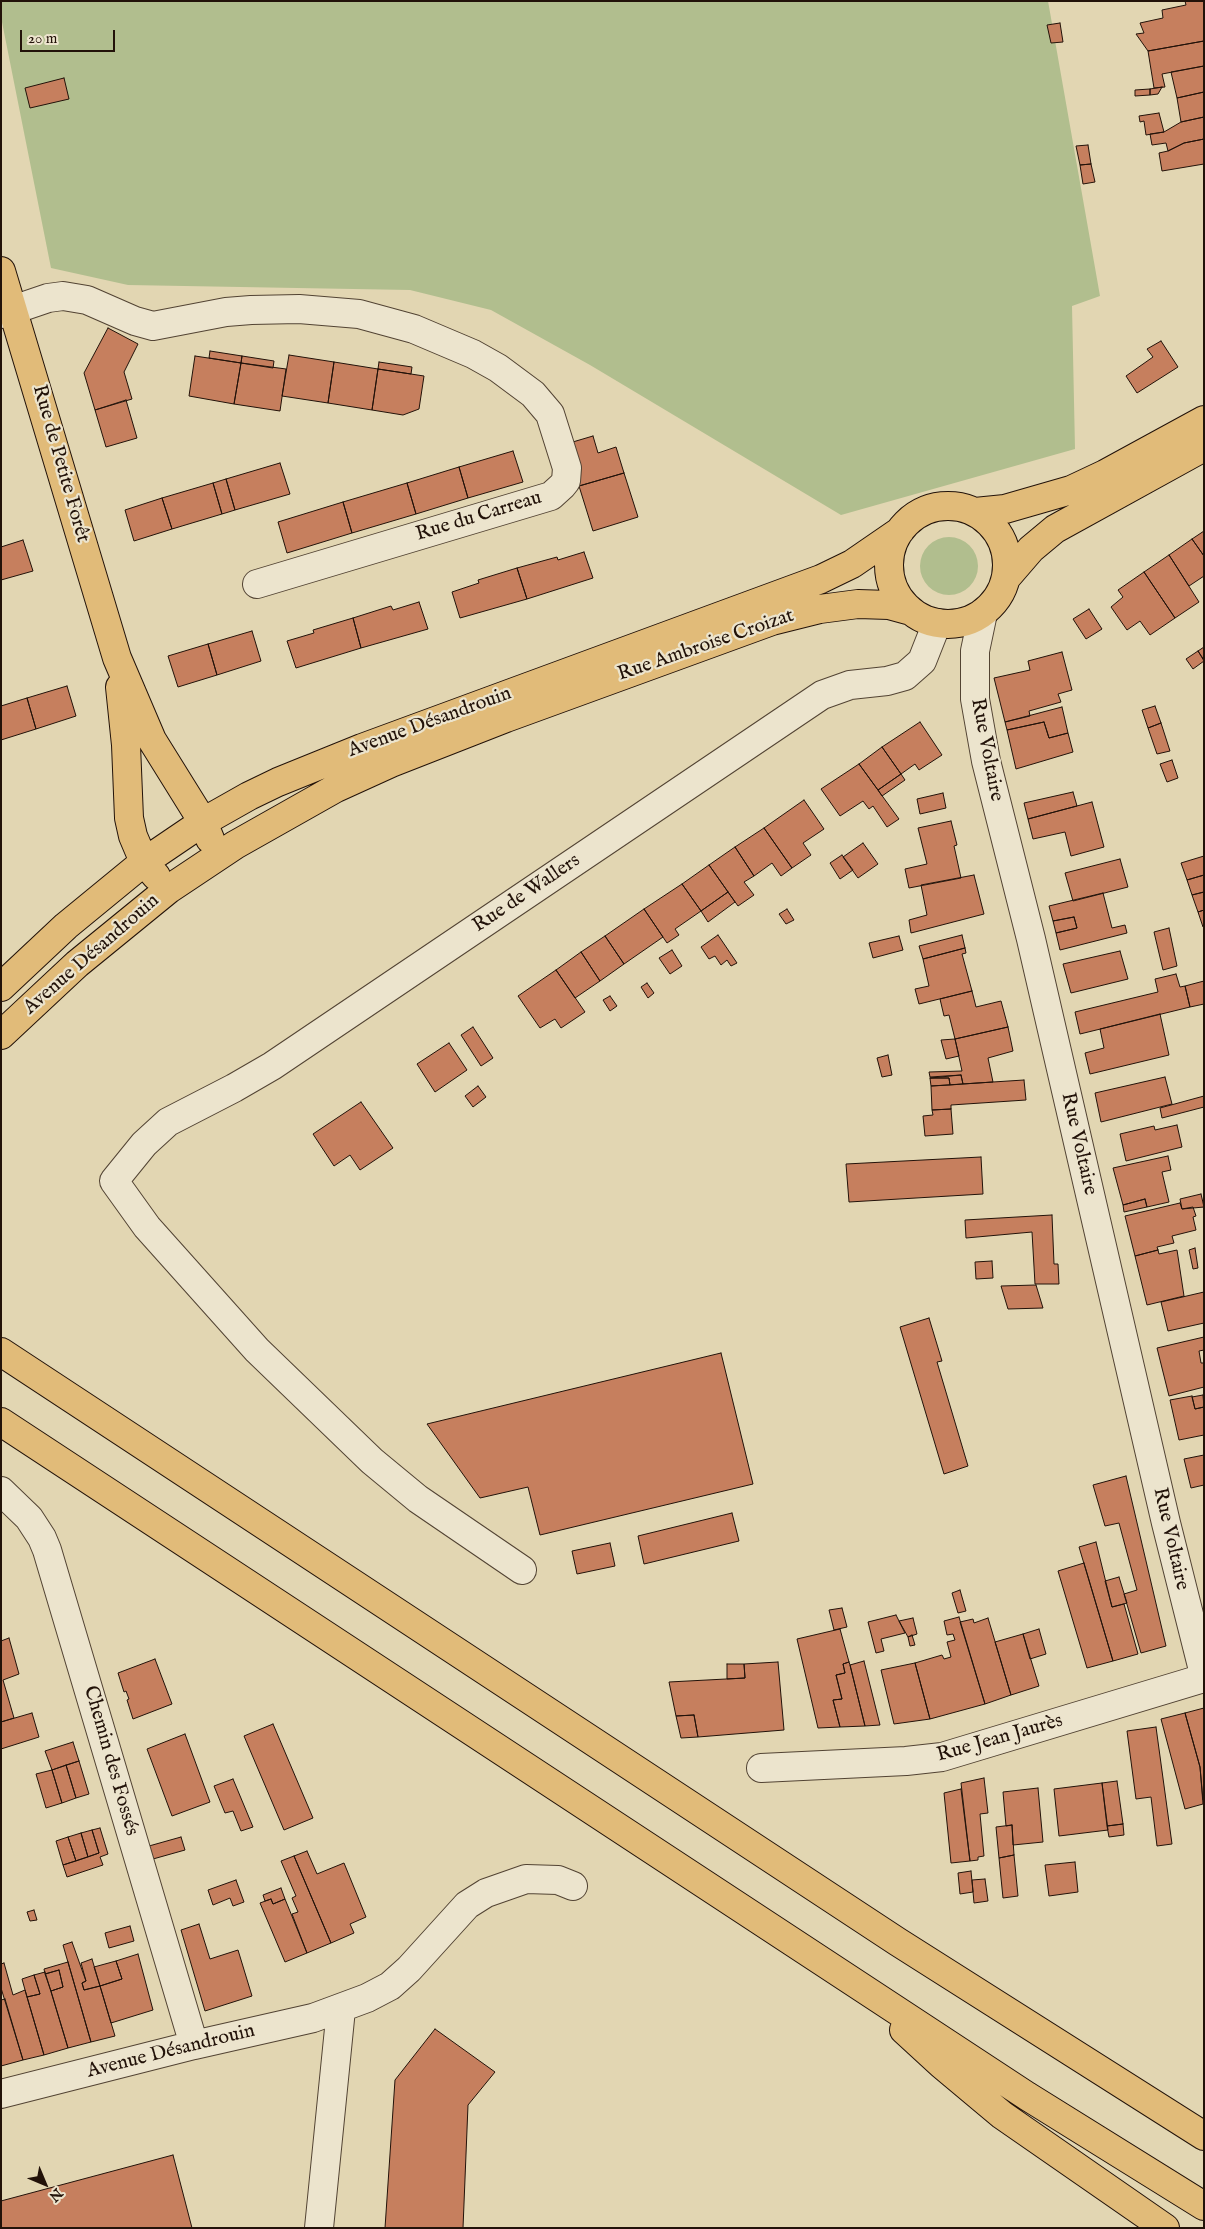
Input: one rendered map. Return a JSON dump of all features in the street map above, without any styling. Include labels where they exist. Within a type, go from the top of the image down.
[{"type":"main road","name":"Rue de Petite Forêt","points":[[1,271],[7,312],[37,386],[116,658],[157,748],[203,822],[211,842],[213,859]]},
{"type":"main road","points":[[974,512],[1006,509],[1071,490],[1114,470],[1204,420]]},
{"type":"main road","points":[[1006,578],[1031,549],[1054,528],[1204,447]]},
{"type":"main road","points":[[955,506],[974,512],[991,524],[1002,540],[1007,559],[1006,578],[998,598],[983,613],[966,622],[937,623],[928,621],[911,611],[898,597],[890,578],[889,558],[895,539],[915,516],[934,508],[955,506]]},
{"type":"main road","name":"Avenue Désandrouin","points":[[1,987],[66,926],[144,862],[203,822],[278,782],[329,760],[821,579],[852,564],[900,531]]},
{"type":"main road","name":"Rue Ambroise Croizat","points":[[506,718],[740,631],[795,615],[820,609],[874,603],[911,611]]},
{"type":"main road","name":"Rue de Petite Forêt","points":[[116,658],[125,736],[129,818],[133,836],[144,862],[169,889]]},
{"type":"main road","name":"Avenue Désandrouin","points":[[1,1034],[77,964],[169,889],[213,859],[336,788],[391,763],[506,718]]},
{"type":"main road","points":[[1,1352],[898,1942],[1204,2136]]},
{"type":"main road","points":[[1,1422],[1027,2096],[1204,2206]]},
{"type":"main road","points":[[846,1977],[941,2064],[1002,2114],[1165,2228]]},
{"type":"street","name":"Rue du Carreau","points":[[7,312],[48,298],[63,296],[87,300],[135,321],[154,326],[212,314],[252,310],[306,310],[359,314],[397,323],[432,335],[473,354],[498,368],[533,394],[550,414],[567,468],[566,480],[551,496],[257,584]]},
{"type":"street","name":"Rue Voltaire","points":[[983,613],[975,652],[974,670],[974,699],[981,737],[1166,1523],[1204,1676]]},
{"type":"street","name":"Rue de Wallers","points":[[522,1570],[406,1489],[338,1429],[244,1335],[147,1227],[114,1181],[144,1144],[168,1122],[272,1066],[822,695],[850,685],[887,681],[905,676],[922,661],[937,623]]},
{"type":"street","name":"Chemin des Fossés","points":[[1,1491],[29,1518],[42,1538],[47,1550],[194,2045]]},
{"type":"street","name":"Rue Jean Jaurès","points":[[761,1768],[906,1761],[942,1757],[1204,1676]]},
{"type":"street","name":"Avenue Désandrouin","points":[[1,2094],[194,2045],[298,2022],[341,2009],[380,1992],[400,1978],[458,1914],[477,1897],[526,1879],[558,1880],[573,1886]]},
{"type":"street","points":[[319,2228],[341,2009]]},
{"type":"green space","points":[[1,1],[1048,1],[1100,296],[1072,306],[1075,449],[841,515],[590,365],[491,310],[410,290],[128,285],[51,268],[1,17]]},
{"type":"green space","points":[[943,537],[955,537],[970,545],[978,560],[978,572],[970,587],[955,595],[943,595],[928,587],[920,572],[920,560],[928,545]]},
{"type":"building","points":[[1185,1],[1204,1],[1204,41],[1148,51],[1136,34],[1144,33],[1140,23],[1163,18],[1162,10],[1186,5]]},
{"type":"building","points":[[1060,23],[1063,42],[1051,43],[1047,25]]},
{"type":"building","points":[[1204,41],[1204,66],[1162,74],[1165,87],[1154,88],[1148,51]]},
{"type":"building","points":[[1204,66],[1204,92],[1177,98],[1171,72]]},
{"type":"building","points":[[64,78],[69,99],[30,108],[25,88]]},
{"type":"building","points":[[1162,87],[1158,94],[1150,95],[1150,89]]},
{"type":"building","points":[[1150,89],[1150,95],[1135,96],[1135,90]]},
{"type":"building","points":[[1204,92],[1204,117],[1181,122],[1177,98]]},
{"type":"building","points":[[1159,113],[1164,132],[1146,135],[1144,121],[1140,122],[1139,116]]},
{"type":"building","points":[[1204,117],[1204,139],[1184,143],[1168,151],[1166,143],[1152,145],[1150,134],[1164,132],[1181,122]]},
{"type":"building","points":[[1204,139],[1204,164],[1162,171],[1159,153],[1184,143]]},
{"type":"building","points":[[1088,145],[1091,164],[1080,165],[1076,146]]},
{"type":"building","points":[[1091,164],[1095,182],[1083,184],[1080,165]]},
{"type":"building","points":[[108,328],[138,344],[124,372],[132,399],[95,410],[84,373]]},
{"type":"building","points":[[1161,341],[1178,367],[1137,393],[1126,376],[1153,357],[1147,349]]},
{"type":"building","points":[[210,351],[242,356],[241,363],[209,358]]},
{"type":"building","points":[[289,355],[334,362],[328,403],[282,396]]},
{"type":"building","points":[[195,356],[241,363],[234,404],[189,396]]},
{"type":"building","points":[[242,356],[274,361],[273,368],[241,363]]},
{"type":"building","points":[[334,362],[378,369],[372,410],[328,403]]},
{"type":"building","points":[[379,362],[412,367],[411,374],[378,369]]},
{"type":"building","points":[[241,363],[286,369],[280,411],[234,404]]},
{"type":"building","points":[[378,369],[424,376],[419,409],[403,415],[372,410]]},
{"type":"building","points":[[126,400],[137,438],[106,447],[95,410]]},
{"type":"building","points":[[593,436],[598,453],[616,447],[624,473],[579,486],[566,444]]},
{"type":"building","points":[[513,451],[523,482],[468,498],[459,467]]},
{"type":"building","points":[[280,463],[290,494],[235,510],[226,479]]},
{"type":"building","points":[[459,467],[468,498],[416,514],[407,483]]},
{"type":"building","points":[[624,473],[638,517],[593,531],[579,486]]},
{"type":"building","points":[[226,479],[235,510],[222,514],[213,483]]},
{"type":"building","points":[[213,483],[222,514],[172,529],[162,498]]},
{"type":"building","points":[[407,483],[416,514],[352,533],[343,502]]},
{"type":"building","points":[[162,498],[172,529],[134,541],[125,510]]},
{"type":"building","points":[[343,502],[352,533],[287,553],[278,522]]},
{"type":"building","points":[[1204,531],[1204,556],[1192,539]]},
{"type":"building","points":[[1192,539],[1204,556],[1204,576],[1189,586],[1169,555]]},
{"type":"building","points":[[23,540],[33,571],[1,580],[1,547]]},
{"type":"building","points":[[584,552],[593,578],[527,599],[517,568],[557,557],[558,560]]},
{"type":"building","points":[[1169,555],[1199,602],[1175,618],[1144,572]]},
{"type":"building","points":[[517,568],[527,599],[460,618],[452,592],[479,583],[478,580]]},
{"type":"building","points":[[1144,572],[1175,618],[1150,635],[1140,621],[1127,630],[1111,607],[1123,597],[1118,590]]},
{"type":"building","points":[[419,602],[428,629],[361,648],[353,618],[391,606],[393,610]]},
{"type":"building","points":[[1089,609],[1102,629],[1086,639],[1073,619]]},
{"type":"building","points":[[353,618],[361,648],[296,668],[287,641],[314,633],[313,630]]},
{"type":"building","points":[[252,631],[261,661],[217,675],[208,644]]},
{"type":"building","points":[[208,644],[217,675],[178,687],[168,656]]},
{"type":"building","points":[[1204,647],[1204,660],[1198,651]]},
{"type":"building","points":[[1198,651],[1204,661],[1193,669],[1186,659]]},
{"type":"building","points":[[1062,652],[1072,690],[1058,694],[1061,702],[1029,711],[1030,716],[1005,722],[994,678],[1030,670],[1028,661]]},
{"type":"building","points":[[67,686],[76,716],[36,729],[27,698]]},
{"type":"building","points":[[27,698],[36,729],[1,740],[1,706]]},
{"type":"building","points":[[1155,706],[1161,723],[1148,728],[1142,710]]},
{"type":"building","points":[[1062,707],[1068,733],[1049,738],[1044,722],[1007,730],[1005,722]]},
{"type":"building","points":[[920,722],[942,755],[919,770],[915,764],[901,774],[882,747]]},
{"type":"building","points":[[1044,722],[1049,738],[1068,733],[1073,752],[1016,769],[1007,730]]},
{"type":"building","points":[[1161,723],[1170,751],[1157,754],[1148,728]]},
{"type":"building","points":[[882,747],[901,774],[878,790],[859,764]]},
{"type":"building","points":[[1172,760],[1178,778],[1167,782],[1160,764]]},
{"type":"building","points":[[859,764],[899,819],[887,827],[873,806],[869,809],[863,801],[840,816],[821,789]]},
{"type":"building","points":[[901,774],[905,780],[882,796],[878,790]]},
{"type":"building","points":[[1073,792],[1077,806],[1028,819],[1024,803]]},
{"type":"building","points":[[943,793],[946,808],[920,814],[917,799]]},
{"type":"building","points":[[804,800],[824,829],[803,843],[811,855],[792,868],[764,828]]},
{"type":"building","points":[[1092,802],[1104,847],[1071,856],[1065,832],[1033,839],[1028,819]]},
{"type":"building","points":[[951,821],[957,845],[954,846],[961,878],[909,888],[905,869],[927,864],[918,828]]},
{"type":"building","points":[[764,828],[792,868],[781,876],[772,863],[754,876],[735,847]]},
{"type":"building","points":[[863,843],[878,864],[858,878],[843,857]]},
{"type":"building","points":[[735,847],[754,876],[744,882],[754,895],[738,906],[709,865]]},
{"type":"building","points":[[842,855],[853,870],[840,879],[830,863]]},
{"type":"building","points":[[1204,856],[1204,875],[1187,880],[1181,863]]},
{"type":"building","points":[[1120,859],[1128,887],[1073,901],[1065,873]]},
{"type":"building","points":[[709,865],[728,892],[701,911],[682,884]]},
{"type":"building","points":[[974,875],[984,914],[911,933],[909,920],[927,915],[921,885]]},
{"type":"building","points":[[1204,875],[1204,892],[1192,895],[1187,880]]},
{"type":"building","points":[[682,884],[701,911],[675,929],[679,935],[667,943],[644,909]]},
{"type":"building","points":[[728,892],[735,902],[708,922],[701,911]]},
{"type":"building","points":[[1204,892],[1204,910],[1198,912],[1192,895]]},
{"type":"building","points":[[1103,893],[1112,928],[1125,925],[1127,933],[1060,950],[1056,933],[1077,928],[1074,917],[1053,921],[1049,906]]},
{"type":"building","points":[[644,909],[663,937],[624,964],[605,936]]},
{"type":"building","points":[[787,909],[794,920],[786,924],[779,914]]},
{"type":"building","points":[[1204,910],[1204,927],[1203,927],[1198,912]]},
{"type":"building","points":[[1074,917],[1077,928],[1056,933],[1053,921]]},
{"type":"building","points":[[1169,928],[1177,966],[1163,970],[1154,932]]},
{"type":"building","points":[[718,935],[737,963],[731,966],[727,960],[721,965],[715,956],[709,959],[701,947]]},
{"type":"building","points":[[962,935],[965,948],[923,959],[919,946]]},
{"type":"building","points":[[605,936],[624,964],[600,981],[581,952]]},
{"type":"building","points":[[899,936],[903,950],[873,958],[869,943]]},
{"type":"building","points":[[965,948],[966,953],[962,954],[972,991],[919,1004],[915,989],[929,986],[923,959]]},
{"type":"building","points":[[672,950],[682,966],[670,974],[659,958]]},
{"type":"building","points":[[1120,951],[1128,979],[1071,993],[1063,964]]},
{"type":"building","points":[[581,952],[600,981],[575,998],[556,970]]},
{"type":"building","points":[[556,970],[585,1012],[561,1028],[555,1019],[540,1028],[518,996]]},
{"type":"building","points":[[1176,974],[1180,987],[1185,986],[1190,1007],[1080,1034],[1075,1012],[1158,992],[1155,979]]},
{"type":"building","points":[[1204,981],[1204,1004],[1190,1007],[1185,986]]},
{"type":"building","points":[[647,983],[654,993],[648,998],[641,987]]},
{"type":"building","points":[[972,991],[976,1007],[1001,1001],[1008,1027],[955,1039],[949,1015],[944,1016],[940,999]]},
{"type":"building","points":[[610,996],[617,1006],[610,1011],[603,1000]]},
{"type":"building","points":[[1160,1014],[1169,1055],[1090,1074],[1085,1053],[1104,1048],[1100,1029]]},
{"type":"building","points":[[473,1027],[493,1058],[481,1066],[461,1035]]},
{"type":"building","points":[[1008,1027],[1013,1051],[988,1058],[993,1082],[963,1084],[961,1075],[930,1077],[929,1072],[962,1071],[955,1039]]},
{"type":"building","points":[[955,1039],[959,1056],[946,1059],[941,1040]]},
{"type":"building","points":[[449,1043],[467,1070],[435,1092],[417,1064]]},
{"type":"building","points":[[888,1055],[892,1075],[882,1077],[877,1058]]},
{"type":"building","points":[[961,1075],[963,1084],[950,1085],[949,1078],[930,1078]]},
{"type":"building","points":[[1165,1077],[1172,1104],[1101,1122],[1095,1093]]},
{"type":"building","points":[[930,1078],[949,1078],[950,1085],[931,1086]]},
{"type":"building","points":[[1024,1080],[1026,1100],[951,1105],[951,1109],[932,1110],[931,1086]]},
{"type":"building","points":[[478,1086],[486,1097],[473,1107],[465,1096]]},
{"type":"building","points":[[1204,1096],[1204,1107],[1162,1118],[1160,1108]]},
{"type":"building","points":[[361,1102],[393,1148],[360,1170],[350,1155],[334,1166],[313,1134]]},
{"type":"building","points":[[951,1109],[953,1134],[925,1136],[923,1116],[933,1115],[932,1110]]},
{"type":"building","points":[[1177,1125],[1182,1147],[1126,1161],[1120,1134],[1154,1126],[1155,1130]]},
{"type":"building","points":[[1168,1156],[1171,1170],[1162,1172],[1169,1202],[1147,1207],[1145,1199],[1123,1205],[1113,1168]]},
{"type":"building","points":[[981,1157],[983,1194],[849,1202],[846,1164]]},
{"type":"building","points":[[1201,1194],[1204,1207],[1182,1209],[1180,1199]]},
{"type":"building","points":[[1145,1199],[1147,1207],[1124,1212],[1123,1205]]},
{"type":"building","points":[[1180,1203],[1182,1209],[1193,1207],[1196,1216],[1193,1217],[1196,1230],[1172,1236],[1174,1243],[1157,1247],[1158,1250],[1135,1256],[1125,1216]]},
{"type":"building","points":[[1052,1215],[1054,1264],[1058,1264],[1059,1284],[1035,1284],[1032,1232],[966,1238],[965,1220]]},
{"type":"building","points":[[1195,1248],[1198,1268],[1193,1269],[1189,1250]]},
{"type":"building","points":[[1158,1250],[1159,1254],[1177,1250],[1184,1296],[1147,1305],[1135,1256]]},
{"type":"building","points":[[992,1261],[993,1278],[976,1279],[975,1262]]},
{"type":"building","points":[[1036,1285],[1043,1308],[1008,1309],[1001,1286]]},
{"type":"building","points":[[1204,1292],[1204,1323],[1168,1331],[1161,1302]]},
{"type":"building","points":[[929,1318],[942,1361],[937,1362],[968,1466],[944,1474],[900,1327]]},
{"type":"building","points":[[1204,1337],[1204,1350],[1199,1351],[1201,1363],[1204,1363],[1204,1387],[1169,1396],[1157,1348]]},
{"type":"building","points":[[721,1353],[753,1484],[540,1535],[528,1487],[480,1498],[427,1424]]},
{"type":"building","points":[[1203,1395],[1204,1407],[1195,1409],[1192,1397]]},
{"type":"building","points":[[1192,1396],[1195,1409],[1204,1407],[1204,1435],[1179,1440],[1170,1400]]},
{"type":"building","points":[[1204,1455],[1204,1485],[1191,1488],[1184,1459]]},
{"type":"building","points":[[1126,1476],[1166,1646],[1141,1653],[1124,1594],[1137,1590],[1119,1523],[1105,1526],[1093,1485]]},
{"type":"building","points":[[732,1513],[739,1541],[644,1564],[638,1536]]},
{"type":"building","points":[[1096,1542],[1112,1607],[1124,1604],[1138,1654],[1113,1661],[1079,1547]]},
{"type":"building","points":[[610,1543],[615,1566],[577,1574],[572,1551]]},
{"type":"building","points":[[1084,1563],[1113,1661],[1087,1668],[1058,1571]]},
{"type":"building","points":[[1119,1577],[1127,1603],[1112,1607],[1105,1581]]},
{"type":"building","points":[[960,1590],[966,1611],[958,1613],[952,1593]]},
{"type":"building","points":[[842,1608],[847,1627],[834,1630],[829,1610]]},
{"type":"building","points":[[896,1615],[905,1633],[881,1639],[884,1651],[876,1653],[868,1622]]},
{"type":"building","points":[[959,1617],[985,1704],[930,1719],[915,1663],[942,1655],[944,1659],[951,1657],[947,1642],[955,1640],[953,1634],[947,1635],[944,1621]]},
{"type":"building","points":[[913,1618],[917,1634],[908,1637],[899,1621]]},
{"type":"building","points":[[988,1618],[1011,1695],[985,1704],[960,1622],[973,1619],[974,1623]]},
{"type":"building","points":[[840,1629],[849,1662],[843,1664],[845,1673],[836,1675],[842,1699],[833,1700],[840,1727],[818,1728],[797,1639]]},
{"type":"building","points":[[1039,1629],[1046,1654],[1030,1659],[1023,1634]]},
{"type":"building","points":[[1023,1634],[1039,1686],[1011,1695],[995,1642]]},
{"type":"building","points":[[912,1635],[915,1645],[910,1646],[908,1637]]},
{"type":"building","points":[[9,1638],[19,1674],[3,1680],[14,1718],[1,1722],[1,1641]]},
{"type":"building","points":[[155,1659],[172,1704],[133,1719],[127,1700],[129,1699],[126,1691],[124,1692],[118,1673]]},
{"type":"building","points":[[864,1661],[880,1725],[865,1726],[850,1665]]},
{"type":"building","points":[[778,1662],[784,1730],[698,1737],[694,1715],[676,1716],[669,1682],[745,1678],[744,1664]]},
{"type":"building","points":[[849,1662],[865,1726],[840,1727],[833,1700],[842,1699],[836,1675],[845,1673],[843,1664]]},
{"type":"building","points":[[915,1663],[930,1719],[894,1724],[881,1670]]},
{"type":"building","points":[[727,1664],[744,1664],[745,1678],[727,1679]]},
{"type":"building","points":[[1204,1708],[1203,1800],[1200,1767],[1185,1713]]},
{"type":"building","points":[[32,1713],[39,1737],[1,1749],[1,1722]]},
{"type":"building","points":[[1185,1713],[1200,1767],[1203,1804],[1185,1809],[1161,1719]]},
{"type":"building","points":[[694,1715],[698,1737],[681,1738],[676,1716]]},
{"type":"building","points":[[273,1724],[313,1818],[284,1830],[244,1736]]},
{"type":"building","points":[[1156,1727],[1172,1844],[1157,1846],[1151,1797],[1136,1799],[1127,1731]]},
{"type":"building","points":[[185,1734],[210,1802],[172,1816],[147,1749]]},
{"type":"building","points":[[73,1742],[79,1761],[52,1770],[45,1751]]},
{"type":"building","points":[[79,1761],[89,1794],[76,1798],[66,1765]]},
{"type":"building","points":[[66,1765],[76,1798],[62,1803],[52,1770]]},
{"type":"building","points":[[52,1770],[62,1803],[46,1808],[36,1774]]},
{"type":"building","points":[[984,1778],[988,1813],[980,1814],[984,1856],[978,1857],[978,1860],[970,1861],[961,1783]]},
{"type":"building","points":[[233,1779],[253,1827],[241,1831],[233,1811],[225,1813],[214,1786]]},
{"type":"building","points":[[1117,1781],[1123,1824],[1107,1826],[1102,1783]]},
{"type":"building","points":[[1102,1783],[1108,1830],[1059,1836],[1054,1789]]},
{"type":"building","points":[[1038,1788],[1043,1842],[1013,1845],[1012,1825],[1006,1826],[1003,1792]]},
{"type":"building","points":[[961,1789],[970,1861],[951,1863],[944,1793]]},
{"type":"building","points":[[1123,1824],[1124,1835],[1109,1837],[1107,1826]]},
{"type":"building","points":[[1012,1825],[1014,1855],[999,1858],[996,1827]]},
{"type":"building","points":[[100,1828],[108,1854],[100,1857],[103,1865],[67,1877],[63,1865],[99,1853],[92,1830]]},
{"type":"building","points":[[92,1830],[99,1853],[88,1857],[81,1833]]},
{"type":"building","points":[[81,1833],[88,1857],[76,1861],[68,1837]]},
{"type":"building","points":[[68,1837],[76,1861],[63,1865],[56,1841]]},
{"type":"building","points":[[181,1837],[185,1850],[153,1859],[149,1846]]},
{"type":"building","points":[[307,1851],[317,1874],[344,1863],[366,1917],[350,1924],[354,1933],[331,1943],[294,1856]]},
{"type":"building","points":[[1014,1855],[1018,1896],[1003,1898],[999,1858]]},
{"type":"building","points":[[294,1856],[331,1943],[307,1953],[292,1914],[298,1912],[292,1898],[296,1896],[281,1861]]},
{"type":"building","points":[[1075,1862],[1078,1892],[1049,1896],[1045,1865]]},
{"type":"building","points":[[971,1871],[973,1892],[960,1894],[958,1873]]},
{"type":"building","points":[[985,1879],[988,1901],[974,1903],[972,1880]]},
{"type":"building","points":[[236,1880],[244,1902],[233,1906],[230,1898],[213,1905],[208,1890]]},
{"type":"building","points":[[281,1888],[285,1899],[273,1904],[271,1899],[265,1901],[263,1895]]},
{"type":"building","points":[[271,1899],[273,1904],[285,1899],[307,1953],[285,1962],[260,1903]]},
{"type":"building","points":[[34,1910],[37,1920],[30,1921],[27,1912]]},
{"type":"building","points":[[199,1924],[210,1959],[238,1950],[252,1996],[205,2011],[181,1930]]},
{"type":"building","points":[[130,1926],[134,1941],[109,1948],[105,1933]]},
{"type":"building","points":[[72,1942],[86,1981],[82,1983],[84,1990],[100,1986],[115,2036],[91,2042],[63,1945]]},
{"type":"building","points":[[138,1954],[153,2010],[111,2023],[100,1986],[122,1979],[116,1961]]},
{"type":"building","points":[[92,1959],[100,1986],[84,1990],[82,1983],[86,1981],[81,1963]]},
{"type":"building","points":[[116,1961],[122,1979],[100,1986],[94,1967]]},
{"type":"building","points":[[68,1962],[91,2042],[68,2048],[51,1991],[63,1987],[59,1970],[45,1974],[44,1969]]},
{"type":"building","points":[[4,1963],[13,1995],[25,1990],[44,2055],[23,2060],[1,1988],[1,1964]]},
{"type":"building","points":[[59,1970],[63,1987],[51,1991],[45,1974]]},
{"type":"building","points":[[45,1972],[68,2048],[44,2055],[27,1997],[40,1994],[34,1975]]},
{"type":"building","points":[[34,1975],[40,1994],[27,1997],[22,1979]]},
{"type":"building","points":[[5,1999],[23,2060],[1,2066],[1,2000]]},
{"type":"building","points":[[435,2029],[495,2072],[468,2105],[463,2228],[385,2228],[395,2080]]},
{"type":"building","points":[[173,2155],[192,2228],[1,2228],[1,2201]]}]
